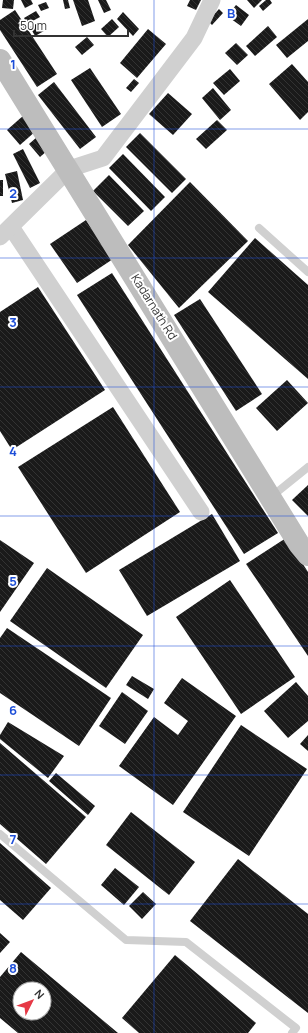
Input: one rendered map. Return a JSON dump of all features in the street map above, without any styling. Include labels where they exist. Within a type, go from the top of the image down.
[{"type":"main road","name":"Kadarnath Rd","points":[[0,60],[308,555]]},
{"type":"street","points":[[201,512],[5,232],[68,169],[103,158],[194,38],[212,0]]},
{"type":"lane","points":[[260,228],[308,272]]},
{"type":"lane","points":[[271,497],[308,467]]},
{"type":"lane","points":[[0,834],[126,940],[186,942],[296,1028],[292,1033]]},
{"type":"building","points":[[3,0],[14,0],[13,9],[2,8]]},
{"type":"building","points":[[21,0],[31,0],[33,4],[25,8]]},
{"type":"building","points":[[63,0],[68,0],[70,8],[65,9]]},
{"type":"building","points":[[73,0],[88,0],[95,21],[82,26]]},
{"type":"building","points":[[98,0],[106,0],[111,10],[104,13]]},
{"type":"building","points":[[190,0],[201,0],[196,10],[187,6]]},
{"type":"building","points":[[247,0],[262,0],[254,8]]},
{"type":"building","points":[[266,0],[270,0],[272,3],[263,11],[259,6]]},
{"type":"building","points":[[46,2],[49,8],[41,11],[38,5]]},
{"type":"building","points":[[236,5],[249,15],[241,26],[227,16]]},
{"type":"building","points":[[219,9],[223,13],[212,25],[208,21]]},
{"type":"building","points":[[15,10],[57,74],[37,87],[0,30],[0,20]]},
{"type":"building","points":[[36,11],[40,17],[27,24],[24,18]]},
{"type":"building","points":[[123,12],[139,29],[133,36],[117,19]]},
{"type":"building","points":[[112,19],[119,27],[108,37],[101,29]]},
{"type":"building","points":[[308,19],[308,41],[287,58],[276,45]]},
{"type":"building","points":[[40,22],[44,31],[35,36],[30,27]]},
{"type":"building","points":[[268,26],[277,37],[255,56],[246,46]]},
{"type":"building","points":[[148,29],[166,44],[137,78],[120,63]]},
{"type":"building","points":[[87,37],[94,45],[82,55],[75,47]]},
{"type":"building","points":[[236,43],[248,55],[237,65],[225,53]]},
{"type":"building","points":[[292,64],[308,82],[308,112],[300,120],[269,84]]},
{"type":"building","points":[[90,68],[121,114],[102,127],[71,80]]},
{"type":"building","points":[[230,69],[240,81],[224,95],[213,83]]},
{"type":"building","points":[[134,79],[139,83],[131,92],[126,88]]},
{"type":"building","points":[[54,82],[96,137],[80,149],[38,95]]},
{"type":"building","points":[[213,88],[231,110],[220,120],[202,98]]},
{"type":"building","points":[[168,93],[192,114],[173,135],[149,114]]},
{"type":"building","points":[[24,115],[37,130],[20,145],[7,130]]},
{"type":"building","points":[[217,120],[227,130],[206,149],[196,139]]},
{"type":"building","points":[[140,133],[186,179],[172,193],[126,147]]},
{"type":"building","points":[[37,137],[48,150],[40,157],[29,144]]},
{"type":"building","points":[[23,149],[40,183],[30,188],[13,154]]},
{"type":"building","points":[[123,154],[165,197],[151,211],[109,168]]},
{"type":"building","points":[[17,171],[23,200],[12,203],[5,174]]},
{"type":"building","points":[[109,175],[144,211],[128,226],[93,191]]},
{"type":"building","points":[[0,180],[3,180],[3,196],[0,196]]},
{"type":"building","points":[[190,182],[248,241],[179,308],[128,245]]},
{"type":"building","points":[[86,220],[113,259],[77,283],[50,244]]},
{"type":"building","points":[[255,238],[308,285],[308,379],[208,292]]},
{"type":"building","points":[[112,273],[278,533],[244,554],[77,295]]},
{"type":"building","points":[[38,287],[105,390],[12,450],[0,431],[0,312]]},
{"type":"building","points":[[200,299],[262,394],[236,411],[174,315]]},
{"type":"building","points":[[287,380],[308,403],[277,431],[256,408]]},
{"type":"building","points":[[113,407],[180,512],[86,573],[18,467]]},
{"type":"building","points":[[308,485],[308,516],[292,500]]},
{"type":"building","points":[[212,514],[240,561],[147,616],[119,570]]},
{"type":"building","points":[[286,538],[308,572],[308,656],[246,564]]},
{"type":"building","points":[[0,540],[34,563],[0,612]]},
{"type":"building","points":[[47,568],[143,635],[106,688],[10,621]]},
{"type":"building","points":[[230,580],[295,677],[241,714],[176,617]]},
{"type":"building","points":[[7,628],[111,698],[79,746],[0,693],[0,638]]},
{"type":"building","points":[[132,676],[154,689],[148,699],[126,685]]},
{"type":"building","points":[[182,678],[236,716],[173,805],[119,766],[154,717],[178,735],[188,721],[164,703]]},
{"type":"building","points":[[296,682],[308,696],[308,721],[288,738],[264,711]]},
{"type":"building","points":[[122,692],[148,711],[125,744],[99,726]]},
{"type":"building","points":[[8,722],[64,756],[48,778],[0,739],[0,735]]},
{"type":"building","points":[[241,725],[307,769],[249,856],[183,812]]},
{"type":"building","points":[[308,735],[308,751],[300,744]]},
{"type":"building","points":[[0,743],[86,817],[46,864],[0,824]]},
{"type":"building","points":[[56,773],[95,806],[88,815],[49,781]]},
{"type":"building","points":[[131,812],[195,862],[169,895],[106,845]]},
{"type":"building","points":[[0,843],[51,888],[23,920],[0,900]]},
{"type":"building","points":[[238,859],[308,914],[308,1013],[190,921]]},
{"type":"building","points":[[115,868],[139,887],[124,905],[101,885]]},
{"type":"building","points":[[143,892],[156,904],[142,919],[129,906]]},
{"type":"building","points":[[0,933],[10,942],[0,953]]},
{"type":"building","points":[[21,952],[118,1033],[18,1033],[0,1018],[0,977]]},
{"type":"building","points":[[175,955],[256,1023],[248,1033],[139,1033],[122,1018]]}]
